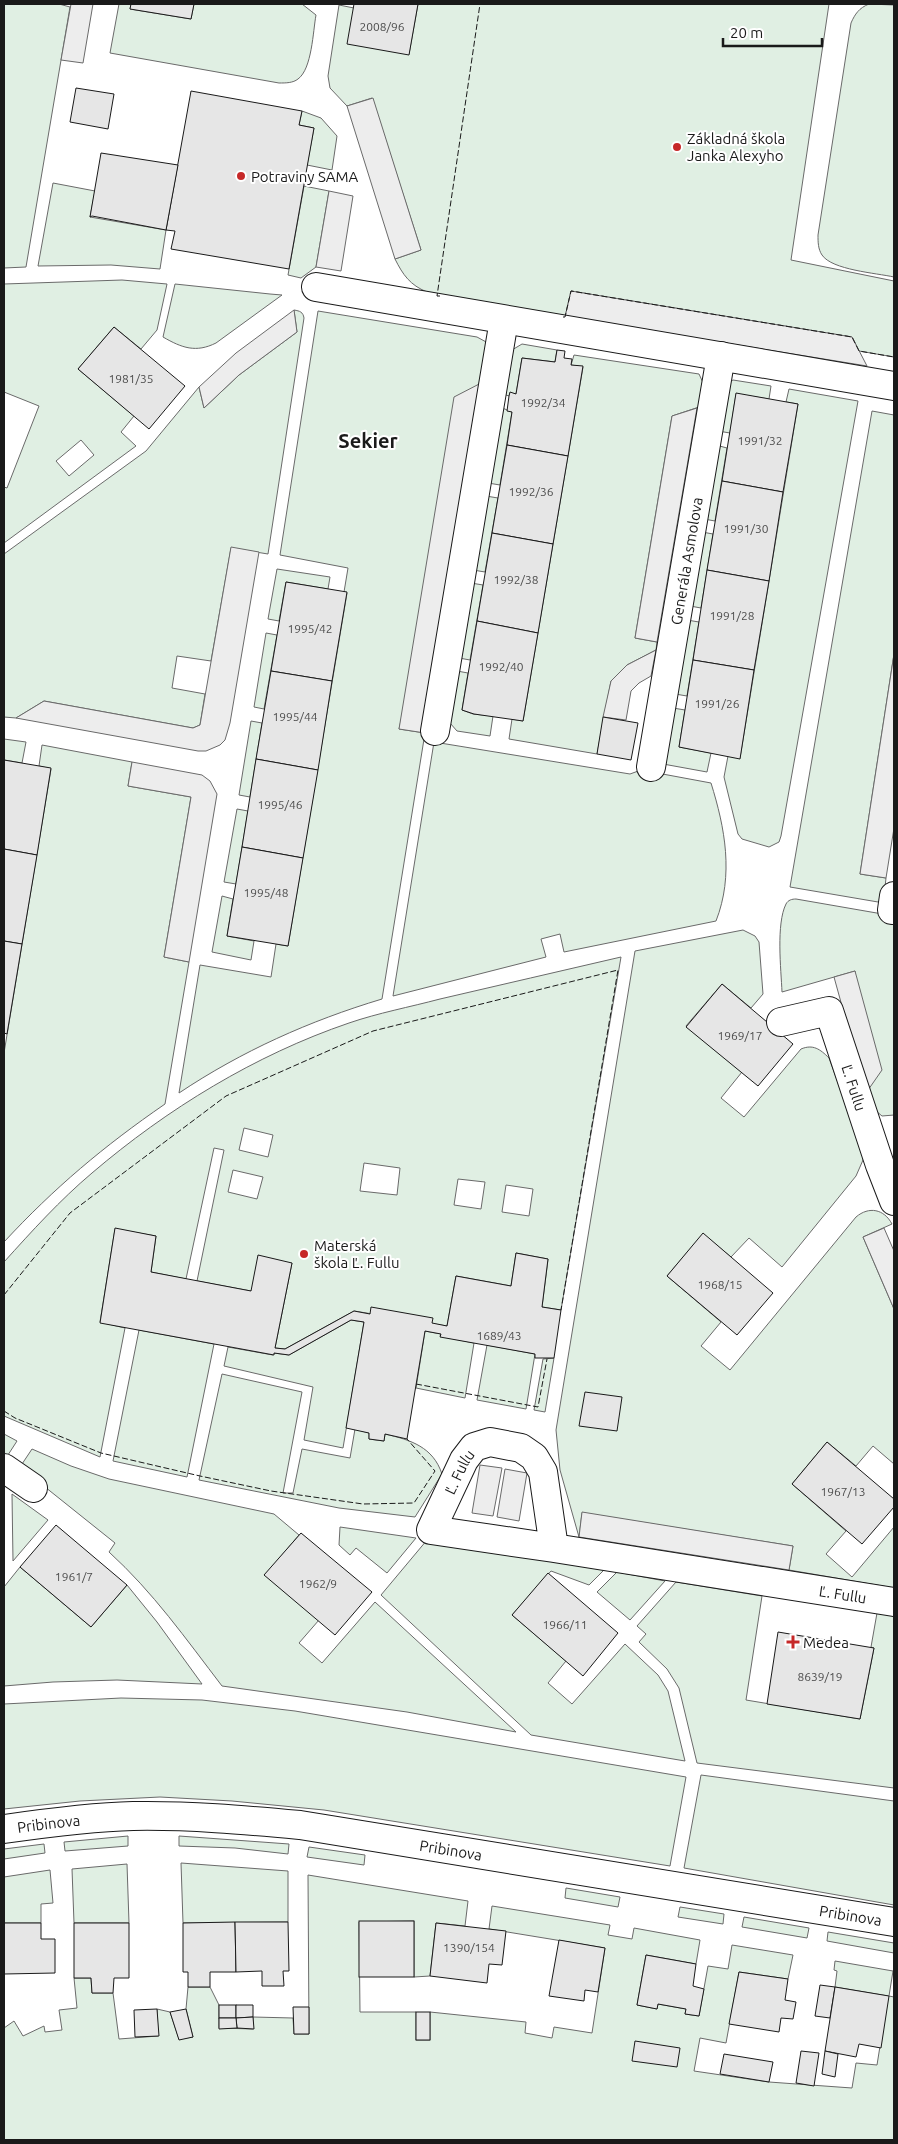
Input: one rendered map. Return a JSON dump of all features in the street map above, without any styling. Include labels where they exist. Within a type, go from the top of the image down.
[{"type":"street","points":[[316,287],[894,386]]},
{"type":"street","points":[[435,731],[504,320]]},
{"type":"street","name":"Generála Asmolova","points":[[651,767],[721,356]]},
{"type":"street","name":"Ľ. Fullu","points":[[781,1022],[829,1011],[887,1155],[894,1201]]},
{"type":"street","name":"Ľ. Fullu","points":[[554,1548],[543,1472],[534,1457],[521,1448],[490,1442],[474,1447],[464,1460],[431,1530],[894,1602]]},
{"type":"street","points":[[4,1468],[33,1488]]},
{"type":"street","name":"Pribinova","points":[[4,1829],[53,1822],[132,1816],[218,1818],[300,1825],[894,1922]]},
{"type":"green space","points":[[4,4],[59,4],[70,7],[26,267],[4,268]]},
{"type":"green space","points":[[119,4],[131,4],[130,9],[191,19],[194,4],[302,4],[316,15],[309,59],[303,74],[298,79],[292,82],[279,83],[110,53]]},
{"type":"green space","name":"Základná škola Janka Alexyho","points":[[418,4],[829,4],[791,260],[894,281],[894,357],[859,351],[852,337],[571,291],[565,317],[427,292],[416,286],[404,275],[395,259],[421,250],[372,98],[347,106],[330,88],[328,76],[339,5],[354,8],[409,54]]},
{"type":"green space","points":[[869,4],[894,5],[894,277],[855,270],[835,264],[822,255],[818,243],[851,23],[858,12]]},
{"type":"green space","points":[[302,111],[321,118],[337,136],[332,170],[307,165],[314,128],[299,125]]},
{"type":"green space","points":[[53,183],[95,191],[90,217],[166,230],[160,269],[111,265],[38,266]]},
{"type":"green space","points":[[304,186],[329,191],[316,267],[301,278],[288,275]]},
{"type":"green space","points":[[122,280],[167,284],[157,330],[141,349],[114,327],[78,369],[134,416],[121,432],[136,446],[4,543],[4,487],[7,488],[39,406],[4,392],[4,284]],"holes":[[[81,440],[94,455],[69,476],[56,461]]]},
{"type":"green space","points":[[175,284],[282,295],[216,343],[202,348],[189,348],[163,337]]},
{"type":"green space","points":[[294,310],[301,312],[304,318],[268,554],[231,548],[211,661],[177,656],[172,688],[205,694],[200,725],[193,728],[44,701],[16,718],[4,717],[4,554],[146,451],[199,387],[204,408],[239,375],[297,332]]},
{"type":"green space","points":[[318,311],[477,337],[488,343],[489,351],[399,729],[425,733],[382,999],[328,1017],[277,1038],[227,1064],[179,1093],[200,965],[271,977],[276,944],[288,946],[347,593],[344,592],[348,568],[280,555]]},
{"type":"green space","points":[[522,344],[557,350],[555,362],[522,358],[516,394],[510,393],[509,396],[503,394],[512,350]]},
{"type":"green space","points":[[574,355],[699,374],[705,387],[702,406],[672,416],[635,638],[657,642],[656,650],[627,665],[611,681],[597,754],[509,739],[512,719],[523,721],[583,367],[571,365]]},
{"type":"green space","points":[[733,380],[771,386],[769,399],[736,394],[730,433],[718,431],[728,383]]},
{"type":"green space","points":[[789,389],[858,401],[781,836],[779,842],[769,847],[742,839],[738,834],[724,777],[728,756],[740,758],[798,404],[786,402]]},
{"type":"green space","points":[[500,407],[512,412],[500,485],[488,483]]},
{"type":"green space","points":[[872,411],[894,415],[894,654],[860,874],[886,878],[884,897],[878,902],[790,887]]},
{"type":"green space","points":[[716,445],[727,448],[715,521],[704,519]]},
{"type":"green space","points":[[486,496],[498,498],[485,572],[473,570]]},
{"type":"green space","points":[[702,532],[713,534],[701,608],[690,606]]},
{"type":"green space","points":[[277,569],[330,577],[328,589],[286,582],[279,621],[268,619]]},
{"type":"green space","points":[[471,583],[483,585],[470,660],[459,658]]},
{"type":"green space","points":[[687,620],[699,622],[687,696],[675,694]]},
{"type":"green space","points":[[266,633],[277,635],[264,709],[254,707]]},
{"type":"green space","points":[[457,671],[468,673],[462,710],[473,714],[493,716],[490,736],[457,731],[450,723]]},
{"type":"green space","points":[[673,708],[685,710],[679,747],[711,753],[707,772],[663,764]]},
{"type":"green space","points":[[251,721],[262,723],[250,797],[239,795]]},
{"type":"green space","points":[[4,739],[26,742],[22,763],[4,760]]},
{"type":"green space","points":[[434,742],[630,774],[641,770],[711,783],[720,817],[726,852],[725,886],[722,904],[716,921],[564,952],[560,934],[541,939],[546,957],[393,996]]},
{"type":"green space","points":[[42,745],[132,762],[128,786],[191,797],[164,957],[189,962],[165,1104],[80,1168],[4,1242],[4,1053],[51,769],[39,766]]},
{"type":"green space","points":[[237,809],[248,811],[236,884],[224,882]]},
{"type":"green space","points":[[222,896],[233,899],[227,936],[254,941],[251,960],[212,952]]},
{"type":"green space","points":[[796,899],[894,916],[894,1115],[882,1116],[870,1106],[855,971],[782,992],[781,923],[787,903],[790,900]]},
{"type":"green space","points":[[743,930],[755,936],[759,942],[763,994],[751,1008],[722,984],[686,1026],[742,1072],[721,1098],[744,1117],[801,1049],[816,1048],[829,1058],[863,1151],[863,1160],[856,1176],[782,1267],[749,1238],[731,1257],[703,1234],[667,1276],[721,1322],[701,1346],[730,1370],[856,1217],[871,1210],[881,1212],[889,1219],[892,1224],[863,1237],[894,1309],[894,1464],[873,1446],[856,1466],[827,1442],[792,1484],[846,1531],[826,1554],[852,1577],[894,1527],[894,1588],[789,1570],[793,1546],[582,1513],[579,1537],[560,1470],[556,1430],[635,951]]},
{"type":"green space","name":"Materská škola Ľ. Fullu","points":[[621,957],[561,1310],[542,1307],[548,1259],[516,1253],[511,1286],[456,1276],[447,1326],[354,1311],[285,1349],[275,1348],[292,1263],[251,1291],[197,1281],[224,1150],[214,1148],[186,1279],[151,1272],[156,1236],[115,1229],[100,1322],[125,1328],[100,1457],[4,1416],[4,1262],[69,1194],[121,1149],[181,1106],[213,1086],[280,1051],[314,1036],[383,1013]],"holes":[[[244,1128],[273,1135],[268,1157],[239,1150]],[[364,1163],[400,1168],[397,1195],[360,1191]],[[233,1170],[263,1177],[257,1199],[228,1192]],[[458,1179],[485,1182],[481,1209],[454,1205]],[[506,1185],[533,1189],[529,1216],[502,1212]]]},
{"type":"green space","points":[[351,1320],[364,1322],[343,1448],[304,1440],[313,1387],[224,1366],[228,1347],[273,1355],[274,1353],[289,1355]]},
{"type":"green space","points":[[139,1330],[214,1344],[187,1477],[113,1461]]},
{"type":"green space","points":[[425,1331],[474,1343],[465,1398],[416,1388]]},
{"type":"green space","points":[[487,1345],[535,1354],[526,1409],[477,1400]]},
{"type":"green space","points":[[554,1358],[545,1412],[534,1410],[543,1359]]},
{"type":"green space","points":[[222,1374],[302,1392],[283,1493],[293,1493],[302,1449],[350,1458],[355,1429],[369,1433],[369,1439],[384,1441],[385,1434],[420,1446],[433,1457],[442,1474],[415,1517],[339,1508],[199,1480]]},
{"type":"green space","points":[[4,1434],[17,1441],[6,1458],[4,1456]]},
{"type":"green space","points":[[32,1449],[71,1466],[109,1479],[274,1514],[299,1535],[265,1575],[319,1620],[299,1643],[322,1663],[375,1602],[516,1732],[407,1712],[222,1686],[155,1600],[109,1552],[115,1543],[20,1467]]},
{"type":"green space","points":[[12,1494],[48,1520],[13,1561]]},
{"type":"green space","points":[[340,1527],[416,1538],[387,1573],[356,1548],[350,1555],[339,1545]]},
{"type":"green space","points":[[427,1540],[604,1570],[589,1585],[551,1571],[512,1615],[566,1661],[548,1683],[572,1704],[625,1644],[658,1675],[668,1691],[685,1761],[531,1735],[381,1595]]},
{"type":"green space","points":[[20,1567],[91,1627],[127,1585],[157,1622],[202,1684],[117,1680],[4,1686],[4,1587]]},
{"type":"green space","points":[[617,1572],[665,1581],[630,1620],[597,1592]]},
{"type":"green space","points":[[676,1582],[762,1596],[746,1700],[860,1719],[874,1648],[871,1647],[877,1613],[894,1616],[894,1788],[697,1763],[679,1688],[667,1669],[639,1642],[646,1634],[637,1626]]},
{"type":"green space","points":[[121,1698],[202,1700],[295,1711],[686,1777],[670,1866],[324,1810],[232,1801],[160,1797],[80,1801],[4,1809],[4,1704]]},
{"type":"green space","points":[[701,1775],[894,1801],[894,1905],[684,1868]]},
{"type":"green space","points":[[128,1836],[128,1846],[65,1851],[64,1842]]},
{"type":"green space","points":[[179,1836],[289,1844],[288,1854],[235,1848],[179,1846]]},
{"type":"green space","points":[[44,1844],[45,1853],[4,1859],[4,1849]]},
{"type":"green space","points":[[309,1847],[365,1855],[364,1865],[307,1857]]},
{"type":"green space","points":[[181,1863],[288,1871],[288,1922],[183,1923]]},
{"type":"green space","points":[[127,1864],[129,1923],[74,1923],[72,1869]]},
{"type":"green space","points":[[50,1870],[53,1903],[41,1904],[41,1923],[4,1923],[4,1877]]},
{"type":"green space","points":[[308,1875],[468,1901],[465,1926],[436,1923],[430,1976],[414,1977],[414,1921],[359,1922],[360,2012],[416,2012],[416,2040],[430,2040],[430,2012],[526,2022],[525,2033],[552,2038],[554,2027],[592,2033],[605,1948],[489,1929],[492,1906],[610,1925],[608,1935],[632,1939],[634,1928],[700,1940],[696,1964],[646,1955],[637,2005],[657,2009],[658,2004],[686,2009],[685,2014],[699,2016],[708,1966],[728,1969],[732,1945],[793,1955],[788,1979],[739,1972],[726,2043],[700,2038],[694,2071],[769,2082],[852,2088],[856,2063],[877,2065],[888,1996],[835,1987],[837,1971],[834,1970],[835,1961],[893,1971],[889,1996],[894,1997],[894,2140],[4,2140],[4,2028],[14,2021],[23,2036],[44,2026],[45,2032],[62,2030],[59,2010],[77,2008],[74,1978],[91,1978],[92,1993],[113,1993],[119,2039],[158,2036],[157,2009],[170,2012],[179,2039],[193,2037],[186,2009],[188,1987],[210,1987],[219,2005],[219,2028],[253,2029],[253,2017],[293,2018],[294,2034],[309,2034]]},
{"type":"green space","points":[[566,1888],[620,1897],[618,1907],[565,1898]]},
{"type":"green space","points":[[680,1907],[724,1914],[723,1924],[678,1917]]},
{"type":"green space","points":[[744,1917],[809,1928],[807,1938],[742,1927]]},
{"type":"green space","points":[[828,1932],[894,1943],[894,1953],[827,1941]]},
{"type":"shaded area","points":[[71,4],[93,4],[83,63],[61,60]]},
{"type":"shaded area","points":[[373,98],[421,250],[395,259],[347,106]]},
{"type":"shaded area","points":[[329,191],[353,196],[341,271],[316,267]]},
{"type":"shaded area","points":[[571,291],[852,337],[867,366],[565,317]]},
{"type":"shaded area","points":[[294,310],[297,332],[239,375],[204,408],[199,387],[236,353]]},
{"type":"shaded area","points":[[483,382],[425,733],[399,729],[454,397]]},
{"type":"shaded area","points":[[697,408],[657,642],[635,638],[672,416]]},
{"type":"shaded area","points":[[231,547],[259,552],[230,723],[225,740],[220,745],[206,751],[198,751],[16,718],[44,701],[193,728],[200,725]]},
{"type":"shaded area","points":[[656,650],[651,676],[639,683],[631,691],[626,720],[603,717],[611,681],[627,665]]},
{"type":"shaded area","points":[[894,654],[894,828],[886,878],[860,874]]},
{"type":"shaded area","points":[[132,762],[202,775],[210,781],[217,794],[189,962],[164,957],[191,797],[128,786]]},
{"type":"shaded area","points":[[855,971],[882,1070],[866,1093],[834,977]]},
{"type":"shaded area","points":[[884,1228],[894,1251],[894,1309],[863,1237]]},
{"type":"shaded area","points":[[480,1465],[502,1468],[493,1516],[472,1513]]},
{"type":"shaded area","points":[[505,1469],[527,1473],[519,1521],[497,1517]]},
{"type":"shaded area","points":[[582,1512],[793,1546],[789,1570],[579,1537]]},
{"type":"building","points":[[131,4],[194,4],[191,19],[130,9]]},
{"type":"building","points":[[354,4],[418,4],[409,55],[347,44]]},
{"type":"building","points":[[76,88],[114,94],[108,129],[70,122]]},
{"type":"building","name":"Potraviny SAMA","points":[[191,91],[302,111],[299,125],[314,128],[289,269],[171,249],[175,231],[166,230]]},
{"type":"building","points":[[101,153],[178,165],[166,230],[90,217]]},
{"type":"building","points":[[114,327],[185,386],[149,429],[78,369]]},
{"type":"building","points":[[557,350],[565,351],[564,358],[572,359],[571,365],[583,366],[568,456],[507,445],[512,412],[507,411],[509,396],[510,392],[516,394],[522,358],[555,362]]},
{"type":"building","points":[[736,393],[798,404],[783,492],[722,481]]},
{"type":"building","points":[[507,445],[568,456],[553,544],[492,533]]},
{"type":"building","points":[[722,481],[783,492],[769,581],[707,570]]},
{"type":"building","points":[[492,533],[553,544],[538,633],[477,621]]},
{"type":"building","points":[[707,570],[769,581],[754,670],[693,660]]},
{"type":"building","points":[[286,582],[347,592],[332,681],[271,671]]},
{"type":"building","points":[[477,621],[538,633],[523,721],[474,714],[462,710]]},
{"type":"building","points":[[693,660],[754,670],[740,759],[679,747]]},
{"type":"building","points":[[271,671],[332,681],[318,770],[256,759]]},
{"type":"building","points":[[603,717],[638,723],[631,760],[597,754]]},
{"type":"building","points":[[256,759],[318,770],[303,858],[242,847]]},
{"type":"building","points":[[4,760],[51,768],[37,855],[4,849]]},
{"type":"building","points":[[242,847],[303,858],[288,946],[227,936]]},
{"type":"building","points":[[4,849],[37,855],[22,944],[4,941]]},
{"type":"building","points":[[4,941],[22,944],[7,1034],[4,1033]]},
{"type":"building","points":[[722,984],[793,1044],[758,1086],[686,1027]]},
{"type":"building","points":[[115,1228],[156,1236],[151,1272],[251,1291],[258,1255],[292,1263],[275,1348],[285,1349],[354,1311],[370,1314],[371,1307],[433,1318],[432,1323],[447,1326],[456,1276],[511,1286],[516,1253],[548,1259],[542,1307],[561,1310],[554,1358],[535,1358],[535,1354],[440,1337],[441,1334],[425,1331],[407,1439],[385,1434],[384,1441],[369,1439],[369,1433],[346,1428],[364,1322],[351,1320],[289,1355],[274,1353],[274,1355],[100,1323]]},
{"type":"building","points":[[703,1233],[773,1293],[737,1335],[667,1276]]},
{"type":"building","points":[[585,1392],[622,1397],[617,1431],[579,1426]]},
{"type":"building","points":[[827,1442],[894,1499],[894,1507],[862,1544],[792,1484]]},
{"type":"building","points":[[56,1525],[127,1585],[91,1627],[20,1567]]},
{"type":"building","points":[[301,1533],[372,1592],[335,1635],[264,1575]]},
{"type":"building","points":[[548,1573],[618,1633],[583,1676],[512,1615]]},
{"type":"building","points":[[778,1632],[874,1648],[860,1719],[767,1704]]},
{"type":"building","points":[[359,1921],[414,1921],[414,1977],[359,1977]]},
{"type":"building","points":[[235,1922],[236,1972],[210,1972],[210,1987],[188,1987],[188,1972],[183,1972],[183,1923]]},
{"type":"building","points":[[235,1922],[288,1922],[289,1971],[283,1971],[284,1986],[262,1986],[262,1971],[236,1972]]},
{"type":"building","points":[[4,1923],[41,1923],[41,1939],[55,1939],[55,1973],[4,1974]]},
{"type":"building","points":[[74,1923],[129,1923],[129,1978],[114,1978],[113,1993],[92,1993],[91,1978],[74,1978]]},
{"type":"building","points":[[436,1923],[506,1931],[502,1965],[489,1964],[487,1983],[430,1976]]},
{"type":"building","points":[[559,1940],[605,1948],[598,1992],[585,1990],[584,2001],[549,1996]]},
{"type":"building","points":[[646,1955],[696,1964],[693,1986],[704,1989],[699,2016],[685,2014],[686,2009],[658,2004],[657,2009],[637,2005]]},
{"type":"building","points":[[739,1972],[788,1979],[785,2000],[796,2002],[793,2019],[781,2018],[779,2032],[729,2024]]},
{"type":"building","points":[[820,1985],[835,1987],[830,2018],[815,2016]]},
{"type":"building","points":[[835,1987],[889,1996],[881,2048],[859,2044],[856,2057],[825,2051]]},
{"type":"building","points":[[219,2005],[236,2005],[236,2018],[219,2018]]},
{"type":"building","points":[[236,2005],[253,2005],[253,2017],[236,2018]]},
{"type":"building","points":[[293,2007],[309,2007],[309,2034],[294,2034]]},
{"type":"building","points":[[157,2009],[159,2036],[135,2037],[134,2010]]},
{"type":"building","points":[[186,2009],[193,2037],[179,2040],[170,2012]]},
{"type":"building","points":[[416,2012],[430,2012],[430,2040],[416,2040]]},
{"type":"building","points":[[253,2017],[254,2029],[237,2028],[236,2018]]},
{"type":"building","points":[[219,2018],[236,2018],[237,2028],[219,2029]]},
{"type":"building","points":[[635,2041],[680,2048],[677,2067],[632,2061]]},
{"type":"building","points":[[801,2051],[819,2053],[814,2086],[796,2083]]},
{"type":"building","points":[[825,2051],[838,2054],[835,2077],[822,2074]]},
{"type":"building","points":[[724,2054],[773,2062],[769,2082],[720,2074]]},
{"type":"fence","points":[[440,296],[437,296],[480,4]]},
{"type":"fence","points":[[563,317],[565,317],[571,291],[852,337],[859,351],[894,357]]},
{"type":"fence","points":[[4,1295],[70,1213],[226,1096],[373,1031],[618,970],[561,1310]]},
{"type":"fence","points":[[416,1384],[538,1407],[547,1359]]},
{"type":"fence","points":[[4,1411],[15,1418],[101,1453],[271,1491],[363,1504],[414,1503],[435,1471],[407,1439]]},
{"type":"place","name":"Základná škola Janka Alexyho","points":[[677,147]]},
{"type":"place","name":"Potraviny SAMA","points":[[241,176]]},
{"type":"place","name":"Materská škola Ľ. Fullu","points":[[304,1254]]},
{"type":"place","name":"Medea","points":[[793,1642]]},
{"type":"district","name":"Sekier","points":[[368,440]]}]
